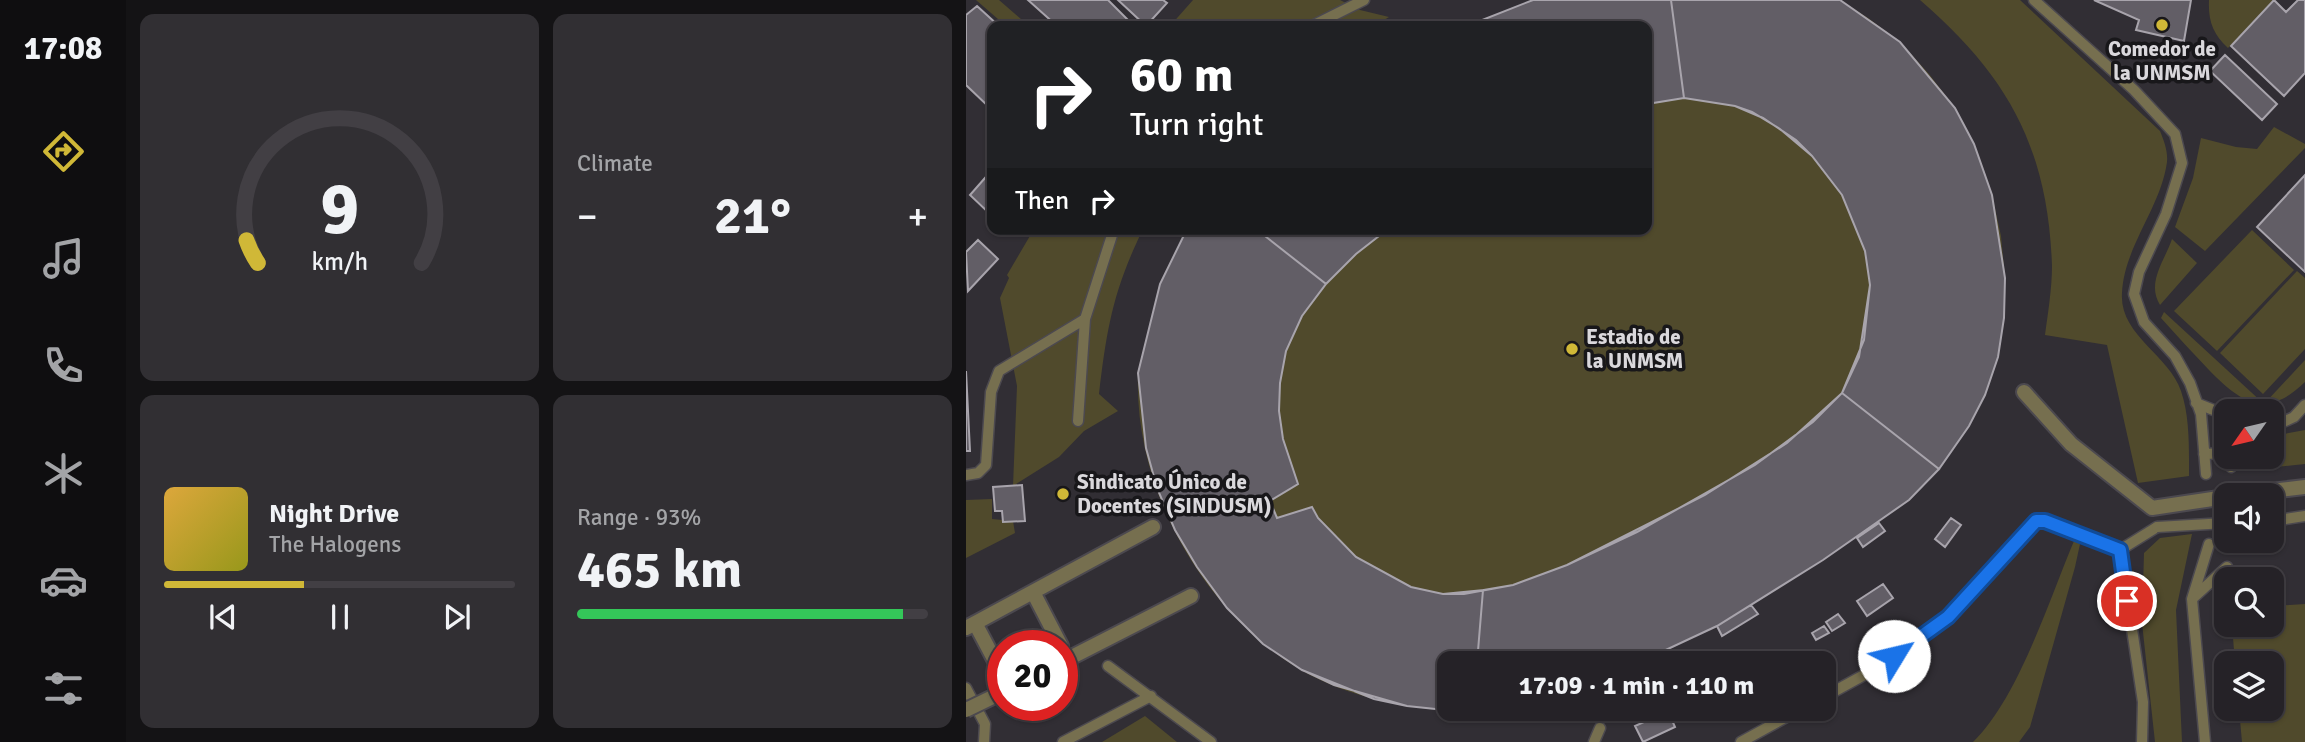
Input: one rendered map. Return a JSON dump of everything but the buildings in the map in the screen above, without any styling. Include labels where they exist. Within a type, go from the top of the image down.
[{"type":"street","points":[[2024,392],[2071,444],[2152,509],[2214,499]]},
{"type":"street","points":[[2284,489],[2305,487]]},
{"type":"street","points":[[987,652],[970,626],[1153,527]]},
{"type":"street","points":[[1033,592],[1052,630]]},
{"type":"street","points":[[1078,646],[1191,596]]},
{"type":"street","points":[[966,710],[987,700]]},
{"type":"lane","points":[[1322,21],[1363,0]]},
{"type":"lane","points":[[2035,0],[2134,90],[2175,134],[2182,163],[2166,214],[2139,272],[2134,294],[2144,322],[2175,356],[2201,414],[2206,474]]},
{"type":"lane","points":[[1078,421],[1085,319],[1112,235]]},
{"type":"lane","points":[[966,475],[978,473],[986,465],[991,392],[999,371],[1085,319]]},
{"type":"lane","points":[[2196,403],[2214,410]]},
{"type":"lane","points":[[2284,421],[2305,405]]},
{"type":"lane","points":[[2294,416],[2305,419]]},
{"type":"lane","points":[[2204,454],[2214,454]]},
{"type":"lane","points":[[2284,519],[2305,516]]},
{"type":"lane","points":[[1836,690],[1875,669],[1948,617],[2036,521],[2045,521],[2120,550]]},
{"type":"lane","points":[[2120,550],[2157,527],[2214,524]]},
{"type":"lane","points":[[2205,742],[2192,599],[2209,544]]},
{"type":"lane","points":[[2120,550],[2143,702],[2142,742]]},
{"type":"lane","points":[[2192,599],[2214,579]]},
{"type":"lane","points":[[1108,666],[1211,742]]},
{"type":"lane","points":[[966,688],[985,724],[984,742]]},
{"type":"lane","points":[[1063,742],[1151,696]]},
{"type":"lane","points":[[1741,742],[1779,721]]},
{"type":"lane","points":[[1594,742],[1600,728]]},
{"type":"shaded area","points":[[976,0],[999,0],[1023,21],[1000,21]]},
{"type":"shaded area","points":[[1193,0],[1340,0],[1360,10],[1389,17],[1382,21],[1174,21]]},
{"type":"shaded area","name":"Estadio de la UNMSM","points":[[1533,0],[1840,0],[1868,18],[1900,42],[1929,74],[1955,108],[1974,144],[1992,195],[2001,236],[2005,278],[2004,318],[1998,357],[1909,500],[1823,560],[1717,626],[1664,651],[1437,651],[1437,709],[1391,703],[1322,681],[1301,670],[1266,645],[1234,615],[1205,581],[1181,544],[1162,503],[1148,461],[1140,418],[1139,366],[1159,296],[1184,235],[1652,235],[1652,21],[1480,21]]},
{"type":"shaded area","points":[[1920,0],[2020,0],[2160,131],[2167,162],[2158,195],[2129,259],[2124,276],[2123,308],[2136,333],[2166,366],[2181,391],[2187,422],[2189,476],[2138,483],[2107,345],[2045,335],[2052,266],[2049,224],[2032,150],[2018,117],[1999,86],[1951,28]]},
{"type":"shaded area","points":[[2209,0],[2273,0],[2228,48],[2212,27]]},
{"type":"shaded area","points":[[2274,127],[2305,144],[2305,148],[2205,251],[2175,227],[2193,178],[2201,138],[2257,149]]},
{"type":"shaded area","points":[[2252,230],[2294,270],[2217,351],[2174,311]]},
{"type":"shaded area","points":[[1030,235],[1140,235],[1118,291],[1102,370],[1099,394],[1118,411],[1084,431],[1059,457],[1013,486],[1017,386],[1000,298],[1009,278],[1007,275]]},
{"type":"shaded area","points":[[2172,239],[2197,263],[2160,305],[2156,297],[2156,280]]},
{"type":"shaded area","points":[[2297,271],[2305,278],[2305,349],[2263,394],[2220,353]]},
{"type":"shaded area","points":[[2164,312],[2259,399],[2246,399],[2221,382],[2161,318]]},
{"type":"shaded area","points":[[2305,360],[2305,382],[2282,399],[2269,399]]},
{"type":"shaded area","points":[[2305,430],[2305,464],[2284,466],[2284,434]]},
{"type":"shaded area","points":[[992,499],[992,519],[1013,521],[1015,533],[966,558],[966,500]]},
{"type":"shaded area","points":[[2192,534],[2176,610],[2182,742],[2155,742],[2142,623],[2144,553],[2160,538]]},
{"type":"shaded area","points":[[2074,541],[2080,544],[2075,567],[2030,727],[2019,742],[1973,742],[2004,701],[2018,675]]},
{"type":"shaded area","points":[[2305,604],[2305,742],[2242,742],[2240,721],[2284,721],[2284,651],[2234,651],[2233,637],[2284,637],[2284,605]]},
{"type":"shaded area","points":[[1145,716],[1177,742],[1102,742]]},
{"type":"place","name":"Comedor de la UNMSM","points":[[2162,25]]},
{"type":"place","name":"Estadio de la UNMSM","points":[[1572,349]]},
{"type":"place","name":"Sindicato Único de Docentes (SINDUSM)","points":[[1063,494]]},
{"type":"route","points":[[1894,656],[1948,617],[2036,521],[2040,520],[2120,550],[2127,601]]}]
